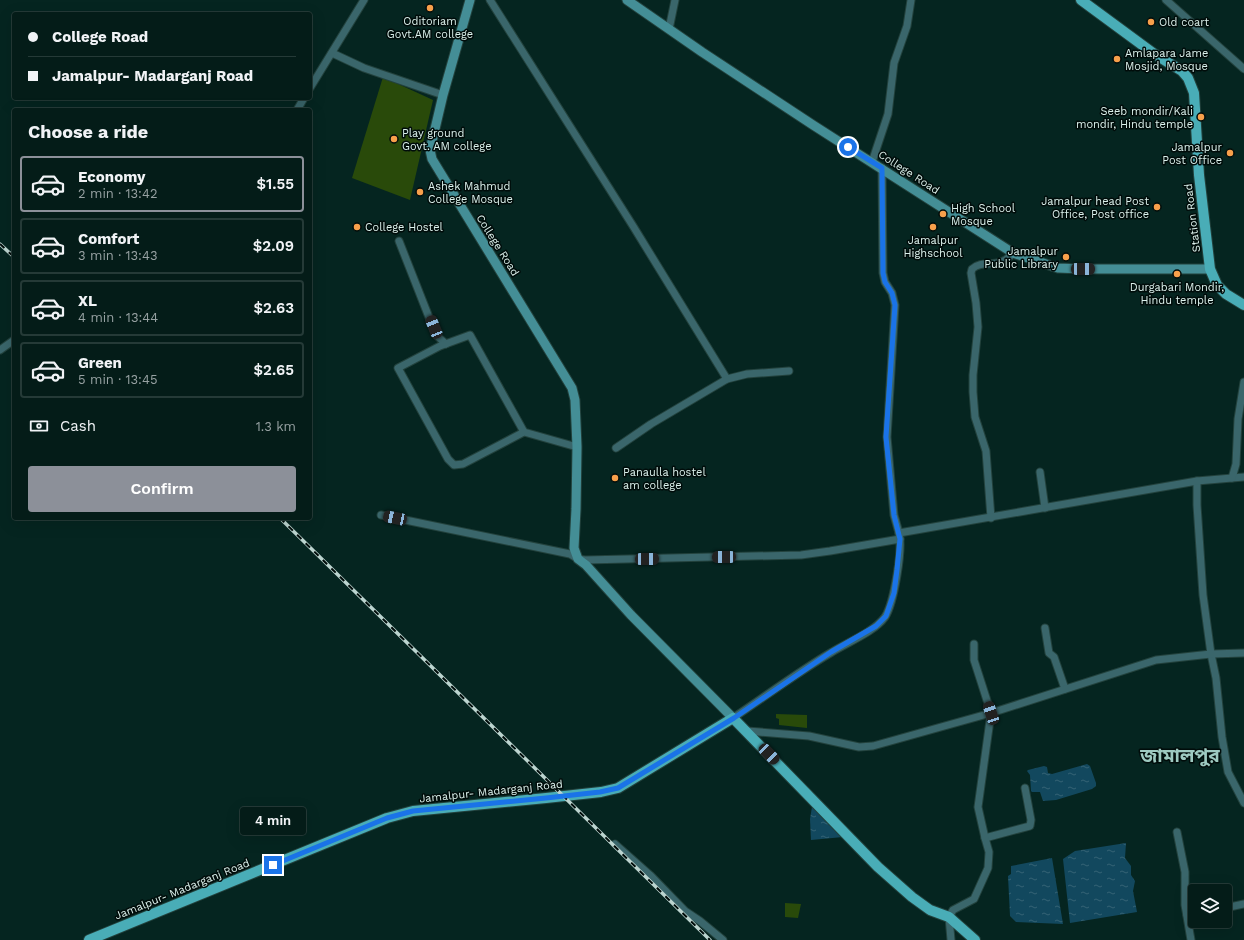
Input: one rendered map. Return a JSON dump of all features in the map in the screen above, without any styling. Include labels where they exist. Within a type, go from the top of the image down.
[{"type":"main road","name":"College Road","points":[[470,0],[443,95],[430,150],[432,159],[572,388],[575,400],[577,447],[574,548],[578,559]]},
{"type":"main road","name":"College Road","points":[[627,0],[812,125],[882,168],[1013,253],[1058,268],[1210,269]]},
{"type":"main road","name":"Station Road","points":[[1081,0],[1153,54],[1182,71],[1192,84],[1194,93],[1199,175],[1210,269],[1217,285],[1226,294],[1244,305]]},
{"type":"main road","points":[[578,559],[586,565],[631,615],[747,731],[878,867],[912,897],[930,910],[949,917],[975,940]]},
{"type":"main road","name":"Jamalpur- Madarganj Road","points":[[89,940],[400,814],[413,811],[600,792],[618,788],[734,718]]},
{"type":"street","points":[[312,85],[364,0]]},
{"type":"street","points":[[490,0],[633,226],[727,379]]},
{"type":"street","points":[[669,29],[675,0]]},
{"type":"street","points":[[872,162],[888,114],[894,63],[907,26],[912,0]]},
{"type":"street","points":[[1166,0],[1244,70]]},
{"type":"street","points":[[332,53],[364,68],[443,95]]},
{"type":"street","points":[[734,718],[831,652],[876,626],[886,616],[894,593],[899,536],[894,515],[886,437],[895,305],[892,293],[885,282],[883,273],[882,168]]},
{"type":"street","points":[[398,241],[436,335],[446,344]]},
{"type":"street","points":[[991,518],[986,451],[975,418],[972,392],[972,375],[978,327],[971,273],[972,269],[977,266],[1006,261],[1013,253]]},
{"type":"street","points":[[434,349],[436,335]]},
{"type":"street","points":[[524,432],[470,335],[434,349],[398,368],[448,459],[454,465],[463,464],[524,432],[577,447]]},
{"type":"street","points":[[0,350],[12,341]]},
{"type":"street","points":[[616,448],[656,421],[727,379],[747,374],[789,371]]},
{"type":"street","points":[[1232,478],[1236,464],[1238,419],[1244,382]]},
{"type":"street","points":[[1040,472],[1045,508]]},
{"type":"street","points":[[381,515],[570,554],[578,559],[585,560],[801,555],[830,551],[1045,508],[1197,482],[1244,477]]},
{"type":"street","points":[[1197,482],[1197,505],[1203,595],[1210,654],[1216,678],[1228,772],[1244,803]]},
{"type":"street","points":[[1045,628],[1049,653],[1054,657],[1065,689]]},
{"type":"street","points":[[951,940],[949,917],[954,910],[974,899],[988,868],[989,852],[984,838],[978,807],[991,713],[974,660],[974,644]]},
{"type":"street","points":[[747,731],[809,736],[859,747],[873,746],[991,713],[1156,660],[1210,654],[1244,653]]},
{"type":"street","points":[[984,838],[1030,826],[1032,820],[1025,788]]},
{"type":"street","points":[[1177,832],[1185,872],[1185,905],[1191,940]]},
{"type":"street","points":[[615,844],[650,875],[684,911],[700,921],[723,940]]},
{"type":"street","points":[[1232,907],[1244,904]]},
{"type":"green space","name":"Play ground Govt. AM college","points":[[383,77],[433,100],[410,200],[352,178]]},
{"type":"green space","points":[[776,714],[807,715],[807,728],[779,725],[779,719],[776,718]]},
{"type":"green space","points":[[785,903],[801,904],[798,918],[785,917]]},
{"type":"water","points":[[1087,764],[1090,766],[1096,783],[1096,786],[1092,789],[1056,800],[1043,801],[1040,792],[1031,791],[1030,775],[1027,771],[1028,770],[1044,766],[1047,767],[1048,773],[1052,774]]},
{"type":"water","points":[[812,807],[843,837],[811,840],[810,819]]},
{"type":"water","points":[[1126,843],[1125,858],[1131,866],[1131,875],[1135,881],[1133,891],[1137,912],[1070,923],[1063,859],[1075,851]]},
{"type":"water","points":[[1052,858],[1063,924],[1016,922],[1010,916],[1008,876],[1011,874],[1011,866]]},
{"type":"railway","points":[[0,244],[12,255]]},
{"type":"railway","points":[[282,520],[710,940]]},
{"type":"place","name":"Oditoriam Govt.AM college","points":[[430,8]]},
{"type":"place","name":"Old coart","points":[[1151,22]]},
{"type":"place","name":"Amlapara Jame Mosjid, Mosque","points":[[1117,59]]},
{"type":"place","name":"Seeb mondir/Kali mondir, Hindu temple","points":[[1201,117]]},
{"type":"place","name":"Play ground Govt. AM college","points":[[394,139]]},
{"type":"place","name":"Jamalpur Post Office","points":[[1230,153]]},
{"type":"place","name":"Ashek Mahmud College Mosque","points":[[420,192]]},
{"type":"place","name":"Jamalpur head Post Office, Post office","points":[[1157,207]]},
{"type":"place","name":"High School Mosque","points":[[943,214]]},
{"type":"place","name":"College Hostel","points":[[357,227]]},
{"type":"place","name":"Jamalpur Highschool","points":[[933,227]]},
{"type":"place","name":"Jamalpur Public Library","points":[[1066,257]]},
{"type":"place","name":"Durgabari Mondir, Hindu temple","points":[[1177,274]]},
{"type":"place","name":"Panaulla hostel am college","points":[[615,478]]},
{"type":"district","name":"জামালপুর","points":[[1180,755]]},
{"type":"route","points":[[273,865],[387,818],[413,811],[600,792],[618,788],[734,718],[831,652],[876,626],[886,616],[894,593],[900,539],[894,515],[886,437],[895,305],[891,290],[885,282],[883,273],[882,168],[848,147]]}]
